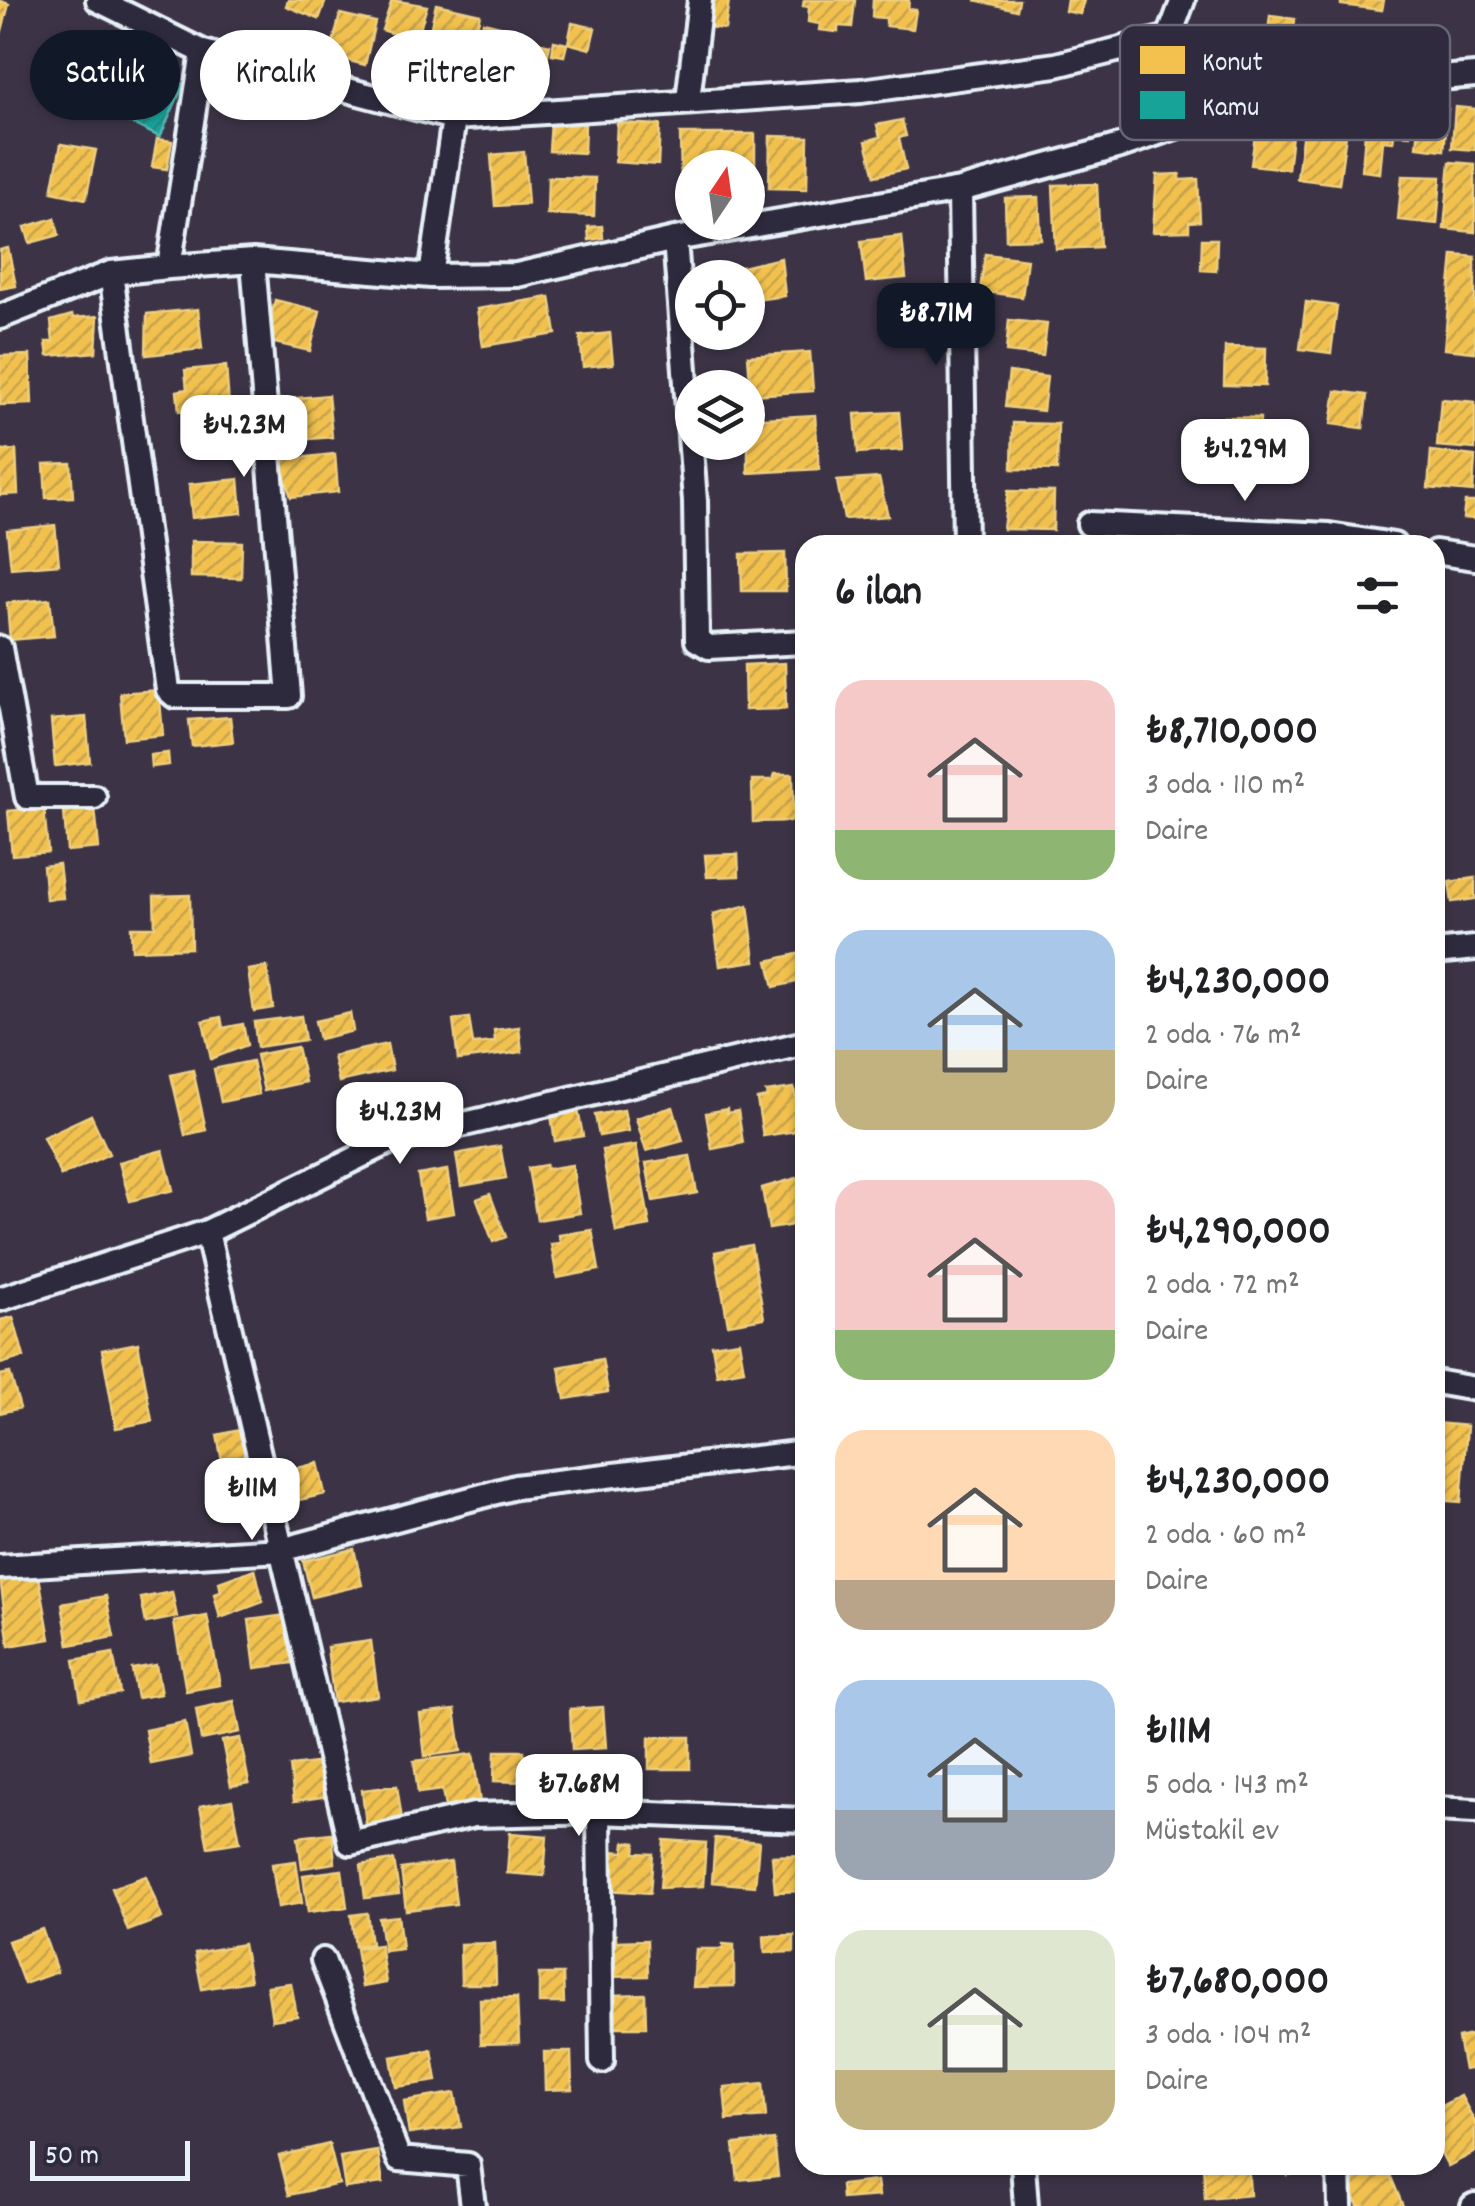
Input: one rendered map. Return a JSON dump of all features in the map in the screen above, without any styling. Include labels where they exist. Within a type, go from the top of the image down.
[{"type":"street","points":[[98,0],[200,51]]},
{"type":"street","points":[[688,100],[700,0]]},
{"type":"street","points":[[1174,25],[1183,0]]},
{"type":"street","points":[[550,111],[861,90],[1056,65],[1120,49]]},
{"type":"street","points":[[169,267],[200,71]]},
{"type":"street","points":[[1450,77],[1475,75]]},
{"type":"street","points":[[431,276],[454,120]]},
{"type":"street","points":[[765,224],[960,190],[1137,140]]},
{"type":"street","points":[[960,190],[965,535]]},
{"type":"street","points":[[0,316],[110,274],[169,267],[252,260],[431,276],[517,276],[675,239]]},
{"type":"street","points":[[676,240],[695,501],[696,640],[708,646],[795,642]]},
{"type":"street","points":[[110,274],[168,690],[175,696],[289,696],[252,260]]},
{"type":"street","points":[[1089,524],[1253,535]]},
{"type":"street","points":[[1445,554],[1475,558]]},
{"type":"street","points":[[0,648],[27,797],[94,797]]},
{"type":"street","points":[[1445,951],[1475,948]]},
{"type":"street","points":[[0,1299],[207,1232],[389,1142],[795,1045]]},
{"type":"street","points":[[207,1232],[350,1842],[474,1814],[599,1812],[795,1820]]},
{"type":"street","points":[[1445,1384],[1475,1390]]},
{"type":"street","points":[[0,1567],[281,1550],[516,1487],[795,1453]]},
{"type":"street","points":[[1445,1810],[1475,1811]]},
{"type":"street","points":[[599,1812],[602,2061]]},
{"type":"street","points":[[323,1960],[399,2159],[468,2165],[473,2206]]},
{"type":"street","points":[[1024,2175],[1026,2206]]},
{"type":"street","points":[[1338,2175],[1340,2206]]},
{"type":"building: Konut","points":[[288,0],[326,0],[319,19],[286,6]]},
{"type":"building: Konut","points":[[392,0],[427,6],[419,30],[382,30]]},
{"type":"building: Konut","points":[[688,0],[729,0],[725,29],[685,24]]},
{"type":"building: Konut","points":[[804,0],[855,0],[852,27],[838,26],[838,32],[819,30],[820,24],[808,22],[809,7],[803,6]]},
{"type":"building: Konut","points":[[873,0],[909,0],[908,9],[916,10],[913,29],[886,26],[886,18],[872,17]]},
{"type":"building: Konut","points":[[975,0],[1019,0],[1017,10]]},
{"type":"building: Konut","points":[[1067,0],[1084,0],[1080,14],[1065,11]]},
{"type":"building: Konut","points":[[1341,0],[1384,0],[1382,10],[1341,5]]},
{"type":"building: Konut","points":[[0,1],[9,4],[0,38]]},
{"type":"building: Konut","points":[[436,4],[480,14],[476,30],[430,30]]},
{"type":"building: Konut","points":[[340,14],[375,22],[365,65],[351,61],[351,30],[336,30]]},
{"type":"building: Konut","points":[[1270,16],[1295,19],[1294,25],[1269,25]]},
{"type":"building: Konut","points":[[483,22],[508,28],[508,30],[481,30]]},
{"type":"building: Konut","points":[[572,23],[595,28],[590,49],[568,43]]},
{"type":"building: Konut","points":[[554,41],[567,44],[564,56],[552,54]]},
{"type":"building: Konut","points":[[1455,107],[1475,109],[1475,150],[1452,148]]},
{"type":"building: Konut","points":[[902,120],[906,136],[899,138],[906,169],[875,176],[866,141],[880,137],[877,125]]},
{"type":"building: Konut","points":[[551,122],[585,124],[584,153],[549,151]]},
{"type":"building: Konut","points":[[617,123],[660,125],[658,165],[615,162]]},
{"type":"building: Konut","points":[[680,134],[755,134],[755,150],[680,150]]},
{"type":"building: Konut","points":[[770,136],[808,137],[807,189],[769,188]]},
{"type":"building: Konut","points":[[157,139],[172,141],[167,169],[152,167]]},
{"type":"building: Konut","points":[[1254,140],[1291,140],[1288,169],[1251,165]]},
{"type":"building: Konut","points":[[1302,140],[1345,140],[1339,184],[1297,179]]},
{"type":"building: Konut","points":[[1364,140],[1393,140],[1383,141],[1380,173],[1362,171]]},
{"type":"building: Konut","points":[[1418,140],[1445,140],[1444,150],[1417,147]]},
{"type":"building: Konut","points":[[61,144],[96,150],[86,199],[52,192]]},
{"type":"building: Konut","points":[[524,152],[528,204],[495,206],[491,155]]},
{"type":"building: Konut","points":[[1450,162],[1475,164],[1475,232],[1444,229]]},
{"type":"building: Konut","points":[[1180,174],[1180,180],[1198,179],[1200,221],[1189,222],[1189,231],[1153,232],[1157,175]]},
{"type":"building: Konut","points":[[1402,176],[1441,177],[1437,224],[1398,220]]},
{"type":"building: Konut","points":[[548,177],[595,178],[594,216],[547,214]]},
{"type":"building: Konut","points":[[1097,184],[1100,247],[1056,249],[1053,185]]},
{"type":"building: Konut","points":[[1039,197],[1041,239],[1006,240],[1005,198]]},
{"type":"building: Konut","points":[[55,218],[59,235],[30,243],[25,227]]},
{"type":"building: Konut","points":[[602,226],[603,238],[589,240],[588,227]]},
{"type":"building: Konut","points":[[902,236],[906,278],[866,282],[861,241]]},
{"type":"building: Konut","points":[[1202,239],[1217,239],[1216,271],[1201,270]]},
{"type":"building: Konut","points":[[8,248],[16,286],[0,289],[0,250]]},
{"type":"building: Konut","points":[[985,254],[1027,259],[1022,297],[980,291]]},
{"type":"building: Konut","points":[[1453,255],[1475,257],[1475,352],[1444,349]]},
{"type":"building: Konut","points":[[781,258],[785,296],[765,299],[765,262]]},
{"type":"building: Konut","points":[[550,297],[556,334],[483,346],[477,309]]},
{"type":"building: Konut","points":[[275,300],[320,311],[310,351],[266,341]]},
{"type":"building: Konut","points":[[1306,302],[1337,306],[1331,353],[1300,349]]},
{"type":"building: Konut","points":[[198,309],[202,349],[146,355],[147,314]]},
{"type":"building: Konut","points":[[72,315],[98,316],[96,352],[48,356],[46,342],[53,342],[51,321]]},
{"type":"building: Konut","points":[[1009,320],[1047,324],[1043,356],[1006,352]]},
{"type":"building: Konut","points":[[610,333],[613,364],[583,367],[580,336]]},
{"type":"building: Konut","points":[[1225,347],[1266,348],[1265,386],[1224,385]]},
{"type":"building: Konut","points":[[810,352],[813,391],[765,394],[765,370],[749,370],[748,356]]},
{"type":"building: Konut","points":[[30,355],[32,404],[0,405],[0,356]]},
{"type":"building: Konut","points":[[226,366],[229,406],[179,411],[177,391],[187,389],[185,370]]},
{"type":"building: Konut","points":[[1009,372],[1047,377],[1043,411],[1005,407]]},
{"type":"building: Konut","points":[[1336,391],[1367,395],[1363,428],[1331,424]]},
{"type":"building: Konut","points":[[328,395],[332,437],[286,441],[275,400]]},
{"type":"building: Konut","points":[[1441,399],[1475,402],[1475,449],[1437,446]]},
{"type":"building: Konut","points":[[899,412],[902,450],[858,453],[855,414]]},
{"type":"building: Konut","points":[[815,415],[819,469],[748,473],[748,460],[765,460],[765,418]]},
{"type":"building: Konut","points":[[237,417],[240,452],[194,456],[191,421]]},
{"type":"building: Konut","points":[[1224,417],[1260,418],[1259,458],[1223,457]]},
{"type":"building: Konut","points":[[1013,423],[1058,424],[1057,470],[1012,469]]},
{"type":"building: Konut","points":[[16,450],[18,494],[0,495],[0,451]]},
{"type":"building: Konut","points":[[1431,451],[1475,456],[1473,492],[1428,488]]},
{"type":"building: Konut","points":[[335,454],[338,492],[291,497],[280,460]]},
{"type":"building: Konut","points":[[71,463],[73,497],[46,498],[44,464]]},
{"type":"building: Konut","points":[[879,478],[888,516],[844,519],[837,481]]},
{"type":"building: Konut","points":[[239,479],[242,513],[192,518],[189,484]]},
{"type":"building: Konut","points":[[1008,491],[1054,492],[1053,530],[1003,529]]},
{"type":"building: Konut","points":[[1465,502],[1475,502],[1474,519],[1463,518]]},
{"type":"building: Konut","points":[[55,525],[59,564],[11,568],[7,530]]},
{"type":"building: Konut","points":[[191,541],[242,542],[241,578],[191,577]]},
{"type":"building: Konut","points":[[785,553],[786,591],[742,591],[741,554]]},
{"type":"building: Konut","points":[[50,599],[54,636],[10,640],[7,603]]},
{"type":"building: Konut","points":[[785,663],[786,709],[745,710],[744,665]]},
{"type":"building: Konut","points":[[159,690],[163,735],[124,739],[120,693]]},
{"type":"building: Konut","points":[[86,717],[90,762],[55,766],[51,720]]},
{"type":"building: Konut","points":[[230,717],[233,742],[192,746],[189,720]]},
{"type":"building: Konut","points":[[168,753],[169,765],[151,767],[150,755]]},
{"type":"building: Konut","points":[[774,774],[793,774],[794,821],[753,822],[752,780],[774,780]]},
{"type":"building: Konut","points":[[44,808],[48,852],[12,855],[8,811]]},
{"type":"building: Konut","points":[[95,808],[99,848],[67,851],[64,811]]},
{"type":"building: Konut","points":[[738,854],[739,876],[707,877],[705,855]]},
{"type":"building: Konut","points":[[59,864],[63,898],[46,899],[43,866]]},
{"type":"building: Konut","points":[[1475,878],[1475,899],[1452,902],[1449,882]]},
{"type":"building: Konut","points":[[190,895],[191,948],[132,950],[131,927],[155,927],[154,896]]},
{"type":"building: Konut","points":[[748,905],[755,961],[720,966],[713,914]]},
{"type":"building: Konut","points":[[795,954],[795,982],[774,987],[768,961]]},
{"type":"building: Konut","points":[[267,967],[273,1008],[254,1011],[248,970]]},
{"type":"building: Konut","points":[[350,1013],[353,1031],[319,1039],[315,1021]]},
{"type":"building: Konut","points":[[301,1016],[305,1040],[257,1047],[254,1022]]},
{"type":"building: Konut","points":[[221,1017],[223,1028],[243,1024],[247,1045],[211,1059],[203,1021]]},
{"type":"building: Konut","points":[[469,1018],[473,1044],[495,1042],[494,1030],[519,1027],[522,1052],[458,1060],[453,1020]]},
{"type":"building: Konut","points":[[387,1044],[392,1070],[339,1082],[333,1056]]},
{"type":"building: Konut","points":[[297,1047],[305,1082],[264,1091],[256,1055]]},
{"type":"building: Konut","points":[[252,1061],[259,1094],[221,1102],[214,1069]]},
{"type":"building: Konut","points":[[193,1070],[206,1130],[185,1135],[171,1075]]},
{"type":"building: Konut","points":[[794,1088],[795,1131],[763,1136],[757,1099],[767,1097],[766,1092]]},
{"type":"building: Konut","points":[[673,1107],[683,1141],[646,1151],[636,1118]]},
{"type":"building: Konut","points":[[727,1109],[727,1113],[738,1111],[743,1143],[712,1149],[706,1113]]},
{"type":"building: Konut","points":[[578,1110],[583,1136],[555,1141],[551,1115]]},
{"type":"building: Konut","points":[[624,1110],[628,1131],[599,1136],[595,1115]]},
{"type":"building: Konut","points":[[91,1115],[109,1154],[61,1176],[43,1137]]},
{"type":"building: Konut","points":[[636,1145],[650,1226],[616,1232],[602,1150]]},
{"type":"building: Konut","points":[[500,1146],[506,1178],[461,1186],[456,1154]]},
{"type":"building: Konut","points":[[163,1150],[173,1190],[130,1201],[119,1162]]},
{"type":"building: Konut","points":[[690,1156],[697,1193],[653,1201],[646,1163]]},
{"type":"building: Konut","points":[[546,1165],[546,1169],[572,1165],[580,1213],[537,1220],[528,1168]]},
{"type":"building: Konut","points":[[447,1170],[454,1213],[425,1218],[418,1175]]},
{"type":"building: Konut","points":[[795,1179],[795,1225],[769,1229],[762,1188]]},
{"type":"building: Konut","points":[[490,1194],[506,1237],[493,1242],[477,1199]]},
{"type":"building: Konut","points":[[592,1230],[599,1270],[557,1278],[551,1244],[560,1243],[559,1235]]},
{"type":"building: Konut","points":[[751,1245],[764,1318],[728,1324],[715,1252]]},
{"type":"building: Konut","points":[[13,1317],[24,1357],[0,1364],[0,1320]]},
{"type":"building: Konut","points":[[739,1341],[744,1370],[717,1375],[712,1345]]},
{"type":"building: Konut","points":[[138,1343],[152,1421],[116,1428],[102,1350]]},
{"type":"building: Konut","points":[[602,1359],[608,1392],[565,1399],[559,1367]]},
{"type":"building: Konut","points":[[10,1373],[20,1408],[0,1413],[0,1375]]},
{"type":"building: Konut","points":[[1445,1424],[1467,1426],[1461,1502],[1445,1501]]},
{"type":"building: Konut","points":[[244,1429],[250,1455],[222,1461],[217,1435]]},
{"type":"building: Konut","points":[[318,1463],[325,1494],[286,1503],[278,1473]]},
{"type":"building: Konut","points":[[354,1549],[362,1585],[312,1597],[303,1561]]},
{"type":"building: Konut","points":[[255,1569],[263,1602],[220,1618],[214,1594],[221,1592],[219,1582]]},
{"type":"building: Konut","points":[[38,1571],[50,1639],[9,1646],[0,1578]]},
{"type":"building: Konut","points":[[172,1592],[177,1617],[146,1623],[141,1598]]},
{"type":"building: Konut","points":[[106,1596],[114,1637],[69,1645],[62,1604]]},
{"type":"building: Konut","points":[[294,1614],[301,1662],[255,1668],[249,1620]]},
{"type":"building: Konut","points":[[207,1616],[220,1685],[186,1691],[174,1622]]},
{"type":"building: Konut","points":[[371,1641],[378,1696],[334,1702],[327,1647]]},
{"type":"building: Konut","points":[[113,1653],[120,1693],[81,1700],[74,1660]]},
{"type":"building: Konut","points":[[156,1665],[161,1694],[137,1698],[132,1669]]},
{"type":"building: Konut","points":[[234,1701],[240,1732],[201,1740],[196,1709]]},
{"type":"building: Konut","points":[[603,1707],[606,1748],[572,1750],[570,1709]]},
{"type":"building: Konut","points":[[455,1710],[461,1751],[425,1756],[420,1714]]},
{"type":"building: Konut","points":[[185,1722],[191,1756],[151,1764],[145,1730]]},
{"type":"building: Konut","points":[[649,1737],[690,1737],[690,1769],[649,1769]]},
{"type":"building: Konut","points":[[240,1738],[249,1783],[231,1786],[222,1741]]},
{"type":"building: Konut","points":[[495,1751],[524,1751],[523,1782],[494,1781]]},
{"type":"building: Konut","points":[[473,1754],[480,1803],[445,1807],[442,1790],[418,1793],[414,1761]]},
{"type":"building: Konut","points":[[325,1762],[329,1796],[294,1801],[290,1766]]},
{"type":"building: Konut","points":[[397,1786],[402,1820],[366,1824],[362,1790]]},
{"type":"building: Konut","points":[[232,1800],[240,1842],[208,1847],[200,1806]]},
{"type":"building: Konut","points":[[332,1833],[335,1863],[302,1868],[298,1837]]},
{"type":"building: Konut","points":[[510,1833],[547,1836],[544,1876],[507,1873]]},
{"type":"building: Konut","points":[[715,1838],[759,1842],[755,1886],[712,1882]]},
{"type":"building: Konut","points":[[664,1840],[706,1843],[703,1886],[660,1888]]},
{"type":"building: Konut","points":[[625,1842],[636,1843],[635,1853],[653,1854],[650,1893],[608,1890],[610,1851],[624,1852]]},
{"type":"building: Konut","points":[[795,1855],[795,1891],[775,1892],[772,1856]]},
{"type":"building: Konut","points":[[394,1860],[399,1894],[365,1898],[361,1865]]},
{"type":"building: Konut","points":[[296,1861],[302,1903],[278,1907],[272,1864]]},
{"type":"building: Konut","points":[[451,1862],[456,1904],[406,1910],[401,1869]]},
{"type":"building: Konut","points":[[342,1870],[347,1907],[308,1912],[303,1875]]},
{"type":"building: Konut","points":[[146,1876],[162,1918],[128,1931],[112,1888]]},
{"type":"building: Konut","points":[[367,1913],[371,1944],[355,1946],[351,1915]]},
{"type":"building: Konut","points":[[398,1916],[402,1949],[384,1951],[379,1918]]},
{"type":"building: Konut","points":[[42,1929],[57,1972],[24,1984],[8,1941]]},
{"type":"building: Konut","points":[[605,1935],[616,1935],[616,1941],[647,1940],[648,1976],[606,1977]]},
{"type":"building: Konut","points":[[794,1935],[794,1952],[765,1953],[764,1936]]},
{"type":"building: Konut","points":[[495,1943],[496,1984],[461,1984],[460,1944]]},
{"type":"building: Konut","points":[[243,1944],[250,1981],[202,1989],[195,1953]]},
{"type":"building: Konut","points":[[723,1944],[734,1945],[734,1986],[693,1987],[696,1949],[723,1949]]},
{"type":"building: Konut","points":[[380,1945],[386,1983],[362,1987],[356,1948]]},
{"type":"building: Konut","points":[[539,1974],[563,1974],[564,2003],[539,2003]]},
{"type":"building: Konut","points":[[291,1983],[297,2016],[272,2020],[267,1986]]},
{"type":"building: Konut","points":[[645,1994],[646,2027],[612,2027],[612,1995]]},
{"type":"building: Konut","points":[[517,1998],[519,2043],[481,2044],[480,1999]]},
{"type":"building: Konut","points":[[1475,2034],[1475,2068],[1464,2070],[1458,2038]]},
{"type":"building: Konut","points":[[432,2050],[437,2081],[396,2087],[391,2057]]},
{"type":"building: Konut","points":[[544,2052],[571,2052],[572,2089],[545,2090]]},
{"type":"building: Konut","points":[[763,2083],[766,2117],[727,2120],[724,2087]]},
{"type":"building: Konut","points":[[455,2093],[461,2127],[409,2134],[404,2101]]},
{"type":"building: Konut","points":[[1461,2096],[1475,2122],[1475,2152],[1448,2166],[1445,2160],[1445,2104]]},
{"type":"building: Konut","points":[[774,2140],[778,2176],[738,2180],[734,2144]]},
{"type":"building: Konut","points":[[329,2144],[339,2184],[289,2195],[279,2156]]},
{"type":"building: Konut","points":[[378,2151],[383,2183],[345,2188],[340,2157]]},
{"type":"building: Konut","points":[[1204,2175],[1249,2175],[1250,2195],[1205,2199]]},
{"type":"building: Konut","points":[[1390,2175],[1403,2206],[1358,2206],[1346,2177]]},
{"type":"building: Konut","points":[[877,2181],[879,2196],[842,2199],[841,2185]]},
{"type":"building: Kamu","points":[[129,120],[168,120],[160,137]]}]
